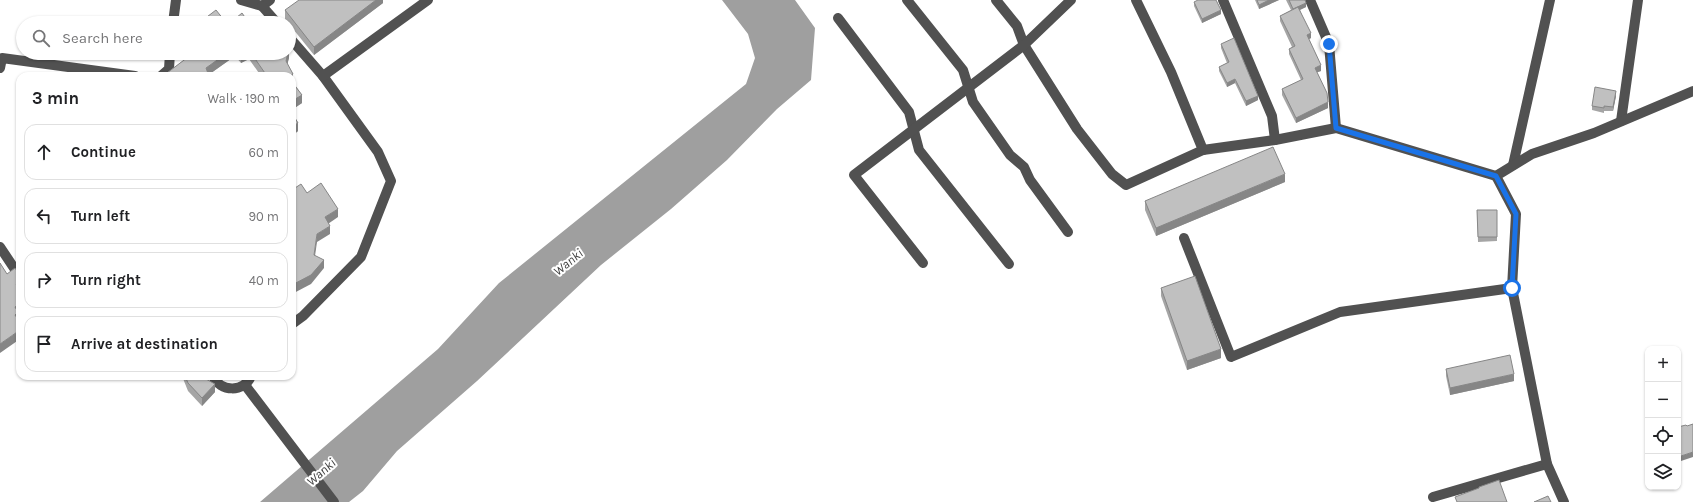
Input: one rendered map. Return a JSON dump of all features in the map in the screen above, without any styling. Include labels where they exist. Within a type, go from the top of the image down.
[{"type":"street","points":[[174,16],[176,0]]},
{"type":"street","points":[[241,0],[266,3],[273,16]]},
{"type":"street","points":[[323,76],[428,0]]},
{"type":"street","points":[[907,0],[963,70],[973,102],[1010,154],[1024,167],[1030,180],[1068,232]]},
{"type":"street","points":[[996,0],[1017,26],[1024,45],[1077,129],[1112,174],[1126,185],[1203,150],[1275,140],[1336,128],[1496,176],[1516,214],[1512,288],[1547,464],[1564,502]]},
{"type":"street","points":[[923,263],[854,176],[1024,45],[1071,0]]},
{"type":"street","points":[[1136,0],[1170,72],[1203,150]]},
{"type":"street","points":[[1223,0],[1272,116],[1275,140]]},
{"type":"street","points":[[1310,0],[1329,44],[1336,128]]},
{"type":"street","points":[[1513,165],[1550,0]]},
{"type":"street","points":[[1621,121],[1638,0]]},
{"type":"street","points":[[838,18],[909,112],[919,150],[1009,264]]},
{"type":"street","points":[[296,45],[323,76],[378,152],[391,181],[361,256],[303,316],[296,321]]},
{"type":"street","points":[[0,68],[2,58],[16,60]]},
{"type":"street","points":[[17,60],[105,72]]},
{"type":"street","points":[[166,72],[169,69],[170,60]]},
{"type":"street","points":[[1496,176],[1532,154],[1594,133],[1693,91]]},
{"type":"street","points":[[1184,238],[1230,357],[1340,312],[1512,288]]},
{"type":"street","points":[[0,246],[14,268],[16,268]]},
{"type":"street","points":[[216,380],[221,386],[229,389],[245,385],[248,380]]},
{"type":"street","points":[[245,385],[334,502]]},
{"type":"street","points":[[1434,497],[1547,464]]},
{"type":"water","name":"Wanki","points":[[722,0],[795,0],[815,28],[811,80],[777,109],[727,160],[671,209],[601,265],[477,381],[397,451],[363,491],[349,502],[260,502],[438,349],[499,283],[746,84],[755,58],[748,34]]},
{"type":"building","points":[[299,0],[376,0],[314,47],[296,24],[296,16],[290,16],[285,10]]},
{"type":"building","points":[[1198,0],[1216,0],[1221,10],[1202,19],[1194,2]]},
{"type":"building","points":[[1257,0],[1269,0],[1259,5]]},
{"type":"building","points":[[1289,0],[1305,0],[1306,3],[1293,9]]},
{"type":"building","points":[[1298,7],[1311,33],[1307,35],[1321,65],[1315,68],[1327,93],[1328,102],[1296,118],[1282,89],[1303,79],[1289,49],[1295,46],[1280,16]]},
{"type":"building","points":[[216,10],[221,16],[208,16]]},
{"type":"building","points":[[1234,38],[1258,96],[1246,101],[1235,79],[1227,83],[1219,67],[1229,62],[1221,44]]},
{"type":"building","points":[[184,60],[217,60],[206,68],[208,72],[168,72]]},
{"type":"building","points":[[256,60],[286,60],[292,72],[264,72]]},
{"type":"building","points":[[296,87],[302,95],[296,99]]},
{"type":"building","points":[[1595,87],[1616,91],[1613,107],[1604,106],[1604,108],[1592,106]]},
{"type":"building","points":[[1273,147],[1285,174],[1156,228],[1145,201]]},
{"type":"building","points":[[321,183],[338,209],[325,217],[330,226],[317,234],[314,255],[324,260],[311,275],[296,283],[296,187],[301,184],[307,193]]},
{"type":"building","points":[[1477,210],[1497,210],[1497,237],[1478,237]]},
{"type":"building","points":[[0,263],[7,274],[15,268],[16,269],[16,333],[0,344]]},
{"type":"building","points":[[1195,276],[1221,349],[1187,361],[1161,288]]},
{"type":"building","points":[[1510,355],[1514,374],[1450,388],[1446,369]]},
{"type":"building","points":[[187,380],[208,380],[215,384],[202,398]]},
{"type":"building","points":[[1693,424],[1693,452],[1681,456],[1681,426]]},
{"type":"building","points":[[1499,480],[1507,502],[1457,502],[1455,497]]},
{"type":"building","points":[[1548,496],[1551,502],[1534,502]]},
{"type":"route","points":[[1329,44],[1336,128],[1496,176],[1516,214],[1512,288]]}]
